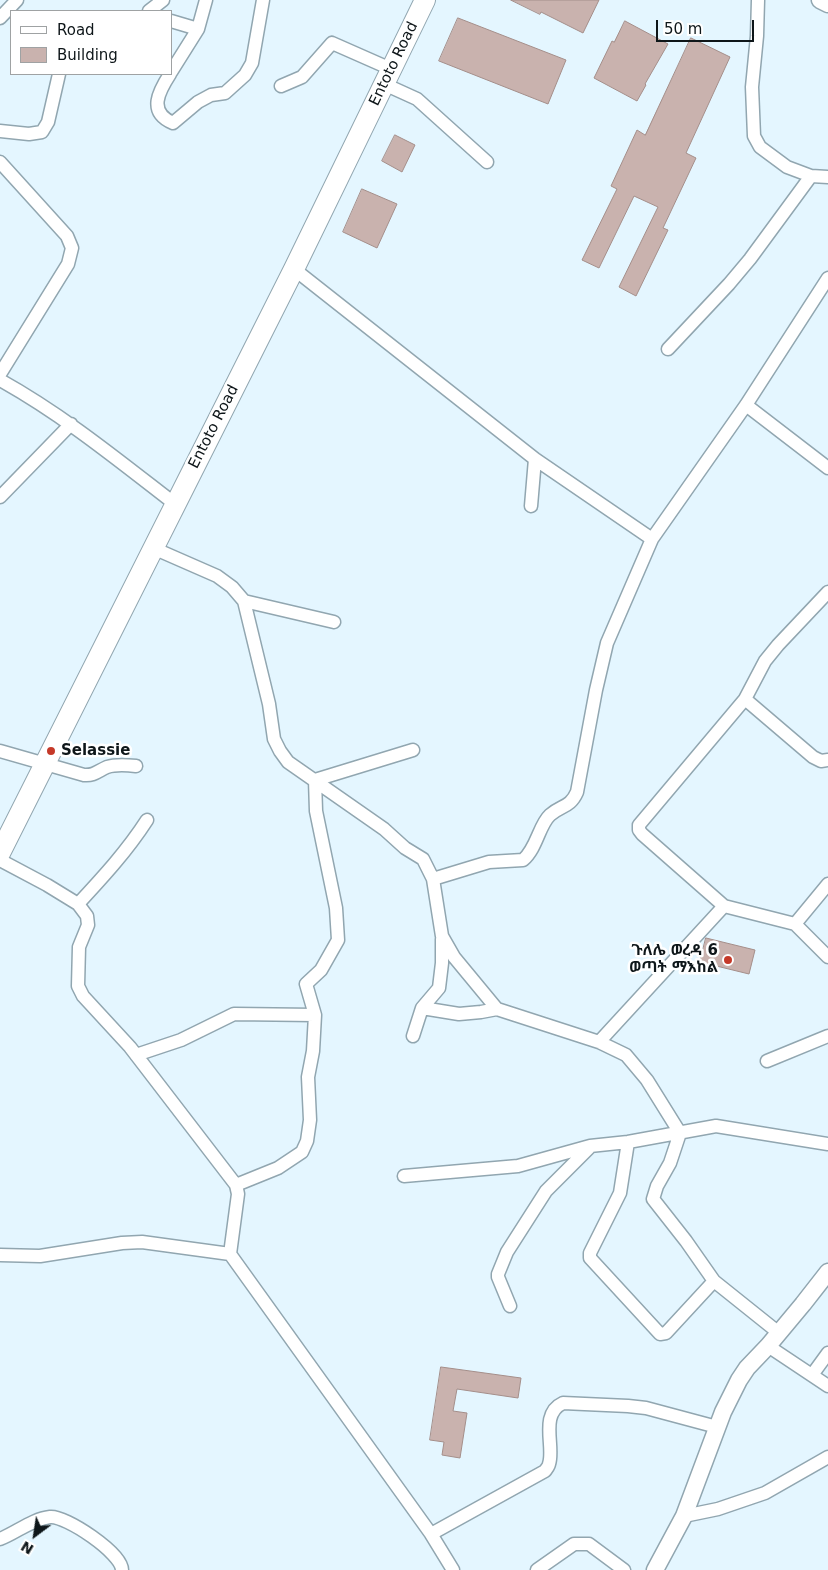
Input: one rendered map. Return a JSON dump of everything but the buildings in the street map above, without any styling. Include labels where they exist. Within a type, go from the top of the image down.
[{"type":"main road","name":"Entoto Road","points":[[0,853],[294,268],[425,0]]},
{"type":"street","points":[[0,18],[17,0]]},
{"type":"street","points":[[150,10],[164,0]]},
{"type":"street","points":[[172,71],[198,29],[206,0]]},
{"type":"street","points":[[170,75],[156,104],[158,112],[173,123],[198,102],[212,95],[225,94],[245,75],[252,63],[263,0]]},
{"type":"street","points":[[758,0],[752,87],[754,136],[760,147],[787,167],[811,176],[828,177]]},
{"type":"street","points":[[820,0],[828,4]]},
{"type":"street","points":[[172,21],[198,29]]},
{"type":"street","points":[[281,86],[302,77],[332,43],[388,76],[487,162]]},
{"type":"street","points":[[0,131],[29,134],[42,132],[48,122],[60,75]]},
{"type":"street","points":[[0,162],[5,175],[67,236],[72,248],[68,264],[0,374]]},
{"type":"street","points":[[668,349],[750,259],[811,176]]},
{"type":"street","points":[[294,268],[535,459],[652,539]]},
{"type":"street","points":[[433,879],[489,862],[523,860],[532,849],[549,816],[574,799],[607,643],[652,539],[746,405],[828,278]]},
{"type":"street","points":[[0,380],[71,424],[175,504]]},
{"type":"street","points":[[746,405],[828,468]]},
{"type":"street","points":[[0,497],[71,424]]},
{"type":"street","points":[[531,506],[535,459]]},
{"type":"street","points":[[152,548],[217,576],[232,587],[244,601],[269,704],[274,739],[288,762],[423,859],[433,879],[442,936],[442,963],[439,988],[422,1008],[413,1036]]},
{"type":"street","points":[[828,592],[778,645],[766,661],[745,699],[639,825],[639,830],[642,834],[724,906],[795,924],[828,957]]},
{"type":"street","points":[[244,601],[334,622]]},
{"type":"street","points":[[745,699],[813,757],[821,761],[828,760]]},
{"type":"street","points":[[315,780],[412,750]]},
{"type":"street","points":[[0,751],[45,765],[91,775],[108,767],[121,765],[136,766]]},
{"type":"street","points":[[236,1185],[278,1168],[302,1152],[307,1141],[310,1120],[308,1077],[313,1051],[315,1015],[306,984],[321,970],[338,940],[336,908],[316,811],[315,780]]},
{"type":"street","points":[[78,904],[134,840],[146,820]]},
{"type":"street","points":[[0,860],[78,904],[88,916],[88,925],[79,947],[78,986],[92,1007],[136,1055],[236,1185],[238,1194],[230,1254],[431,1534],[453,1570]]},
{"type":"street","points":[[795,924],[828,884]]},
{"type":"street","points":[[599,1042],[724,906]]},
{"type":"street","points":[[442,936],[454,956],[497,1008],[599,1042],[626,1055],[647,1080],[680,1133]]},
{"type":"street","points":[[422,1008],[459,1014],[497,1008]]},
{"type":"street","points":[[136,1055],[181,1040],[234,1014],[315,1015]]},
{"type":"street","points":[[767,1062],[828,1036]]},
{"type":"street","points":[[404,1176],[518,1166],[590,1146],[628,1142],[716,1126],[828,1144]]},
{"type":"street","points":[[680,1133],[670,1163],[657,1186],[653,1199],[714,1281],[779,1333]]},
{"type":"street","points":[[628,1142],[620,1193],[590,1252],[590,1258],[660,1334],[666,1333],[714,1281]]},
{"type":"street","points":[[510,1306],[498,1277],[507,1252],[546,1191],[590,1146]]},
{"type":"street","points":[[0,1255],[40,1256],[122,1243],[142,1242],[230,1254]]},
{"type":"street","points":[[655,1570],[684,1516],[717,1427],[739,1380],[828,1272]]},
{"type":"street","points":[[768,1346],[828,1386]]},
{"type":"street","points":[[812,1375],[828,1353]]},
{"type":"street","points":[[431,1534],[545,1471],[550,1463],[549,1429],[553,1411],[563,1403],[646,1408],[717,1427]]},
{"type":"street","points":[[684,1516],[747,1501],[766,1493],[827,1459]]},
{"type":"street","points":[[0,1539],[38,1521],[51,1517],[60,1519],[104,1545],[117,1558],[122,1565],[122,1570]]},
{"type":"street","points":[[537,1570],[574,1544],[589,1544],[624,1570]]},
{"type":"place","name":"Selassie","points":[[51,751]]},
{"type":"place","name":"ጉለሌ ወረዳ 6 ወጣት ማእከል","points":[[728,960]]}]
